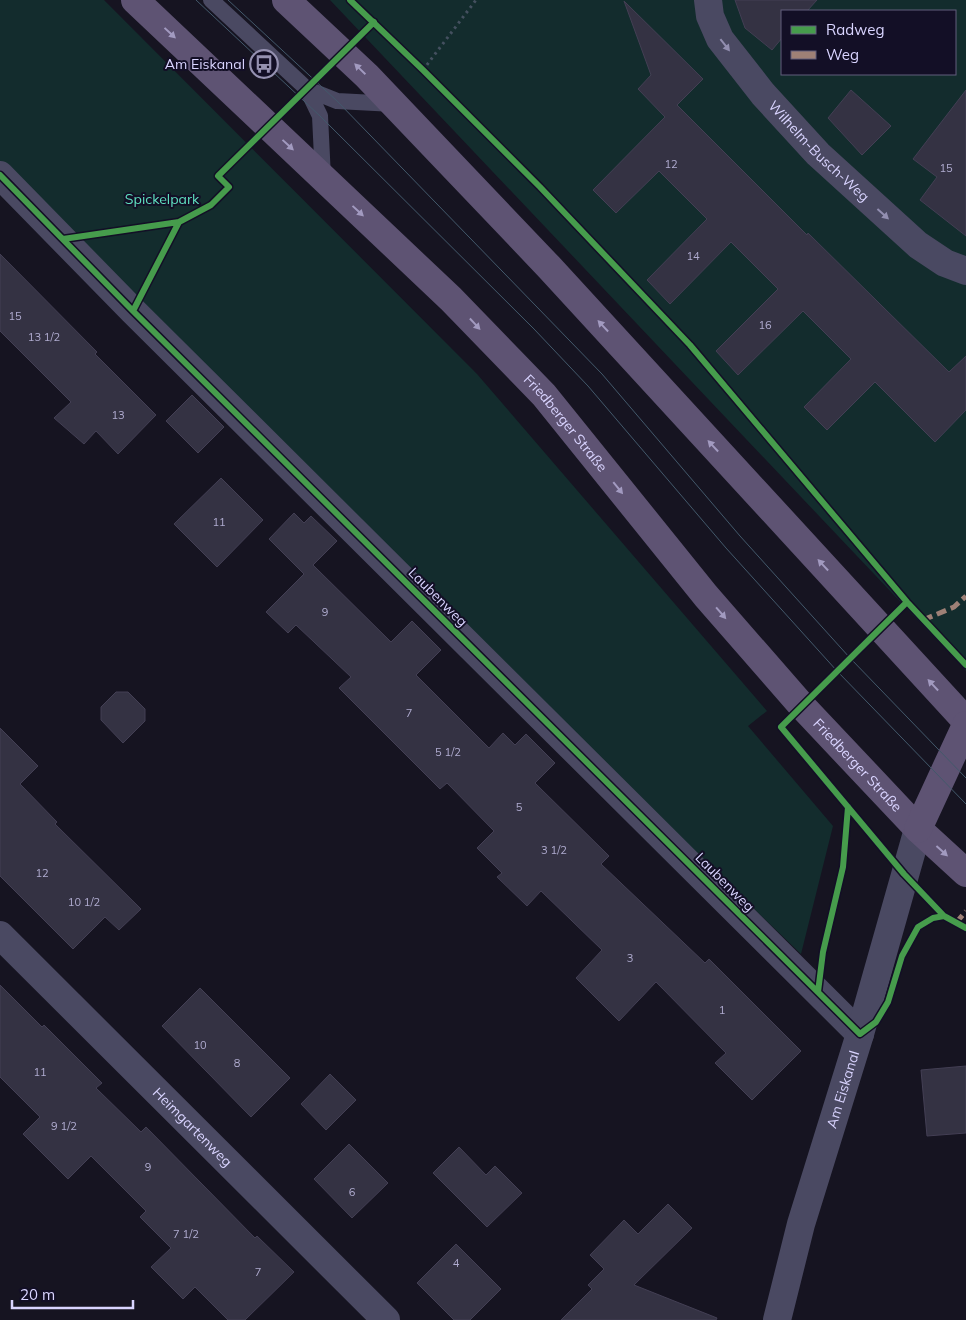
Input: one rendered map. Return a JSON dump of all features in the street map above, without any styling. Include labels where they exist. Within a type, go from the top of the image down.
[{"type":"main road","name":"Friedberger Straße","points":[[134,0],[451,299],[544,395],[706,596],[802,706],[918,829],[966,873]]},
{"type":"main road","points":[[286,0],[367,76],[555,275],[966,723],[918,829]]},
{"type":"street","name":"Wilhelm-Busch-Weg","points":[[708,0],[710,16],[720,39],[763,94],[818,154],[918,246],[945,263],[966,271]]},
{"type":"street","name":"Laubenweg","points":[[0,175],[133,311],[860,1034]]},
{"type":"street","name":"Am Eiskanal","points":[[777,1320],[801,1224],[860,1034],[918,829]]},
{"type":"street","name":"Heimgartenweg","points":[[0,935],[386,1320]]},
{"type":"lane","points":[[211,0],[307,89],[337,101],[394,104]]},
{"type":"lane","points":[[307,89],[320,116],[323,178]]},
{"type":"path","points":[[423,70],[476,0]]},
{"type":"green space","name":"Spickelpark","points":[[0,0],[104,0],[477,374],[767,711],[748,726],[833,826],[801,954],[133,311],[0,175]]},
{"type":"green space","points":[[330,0],[966,0],[966,671]]},
{"type":"building","points":[[735,0],[817,0],[808,10],[781,10],[781,39],[772,50],[745,28]]},
{"type":"building","points":[[624,1],[703,79],[677,105],[807,235],[808,233],[949,372],[966,356],[966,410],[935,442],[875,382],[827,430],[804,407],[851,359],[803,311],[738,375],[716,351],[778,289],[731,242],[670,304],[647,280],[707,219],[659,171],[616,213],[593,190],[665,117],[638,89],[651,75]]},
{"type":"building","points":[[851,90],[891,126],[862,155],[828,118]]},
{"type":"building","points":[[966,90],[966,236],[920,200],[937,177],[913,159]]},
{"type":"building","points":[[0,254],[156,415],[118,454],[96,431],[84,444],[54,418],[71,402],[0,331]]},
{"type":"building","points":[[192,395],[224,427],[198,453],[166,421]]},
{"type":"building","points":[[221,478],[263,520],[217,567],[174,524]]},
{"type":"building","points":[[294,513],[304,523],[311,516],[337,541],[313,565],[391,642],[412,621],[441,650],[416,675],[489,748],[503,733],[515,745],[526,734],[555,763],[535,783],[609,856],[601,864],[705,963],[709,959],[801,1051],[752,1100],[715,1063],[726,1053],[656,982],[619,1021],[576,978],[602,950],[541,891],[527,906],[497,877],[502,873],[477,848],[494,831],[447,783],[440,789],[339,688],[351,677],[296,625],[288,633],[266,612],[304,574],[269,539]]},
{"type":"building","points":[[116,692],[128,692],[145,709],[145,721],[123,743],[101,720],[101,707]]},
{"type":"building","points":[[0,728],[38,766],[20,784],[57,822],[55,824],[141,909],[119,930],[105,917],[73,949],[0,876]]},
{"type":"building","points":[[0,985],[42,1027],[44,1025],[102,1083],[96,1088],[141,1132],[146,1127],[255,1238],[257,1236],[294,1272],[245,1320],[228,1320],[195,1287],[183,1299],[151,1267],[171,1248],[140,1217],[146,1211],[91,1156],[68,1179],[23,1134],[40,1117],[0,1077]]},
{"type":"building","points":[[200,988],[290,1078],[251,1117],[162,1026]]},
{"type":"building","points":[[966,1066],[966,1133],[927,1136],[921,1070]]},
{"type":"building","points":[[330,1074],[356,1100],[326,1130],[301,1104]]},
{"type":"building","points":[[349,1144],[388,1183],[352,1218],[314,1179]]},
{"type":"building","points":[[459,1147],[486,1175],[495,1166],[522,1193],[487,1227],[433,1173]]},
{"type":"building","points":[[668,1204],[692,1228],[634,1285],[717,1318],[716,1320],[561,1320],[592,1289],[588,1285],[604,1269],[590,1255],[624,1220],[638,1234]]},
{"type":"building","points":[[456,1244],[501,1289],[470,1320],[454,1320],[417,1283]]},
{"type":"tram line","points":[[196,0],[320,116],[534,329],[588,386],[726,548],[837,671],[966,804]]},
{"type":"tram line","points":[[228,0],[337,101],[602,374],[740,536],[850,658],[966,778]]},
{"type":"marked path","points":[[923,620],[954,607],[966,596]]},
{"type":"marked path","points":[[956,923],[966,911]]},
{"type":"cycle path","points":[[350,0],[540,187],[690,345],[907,602],[966,665]]},
{"type":"cycle path","points":[[63,239],[179,222],[211,205],[229,187],[218,176],[374,22]]},
{"type":"cycle path","points":[[0,175],[133,311],[860,1034],[876,1022],[888,1002],[902,956],[918,927],[933,918],[944,916]]},
{"type":"cycle path","points":[[133,311],[179,222]]},
{"type":"cycle path","points":[[907,602],[781,727],[904,874],[944,916],[966,928]]},
{"type":"cycle path","points":[[818,992],[823,952],[843,867],[848,807]]},
{"type":"place","name":"Am Eiskanal","points":[[264,64]]}]
